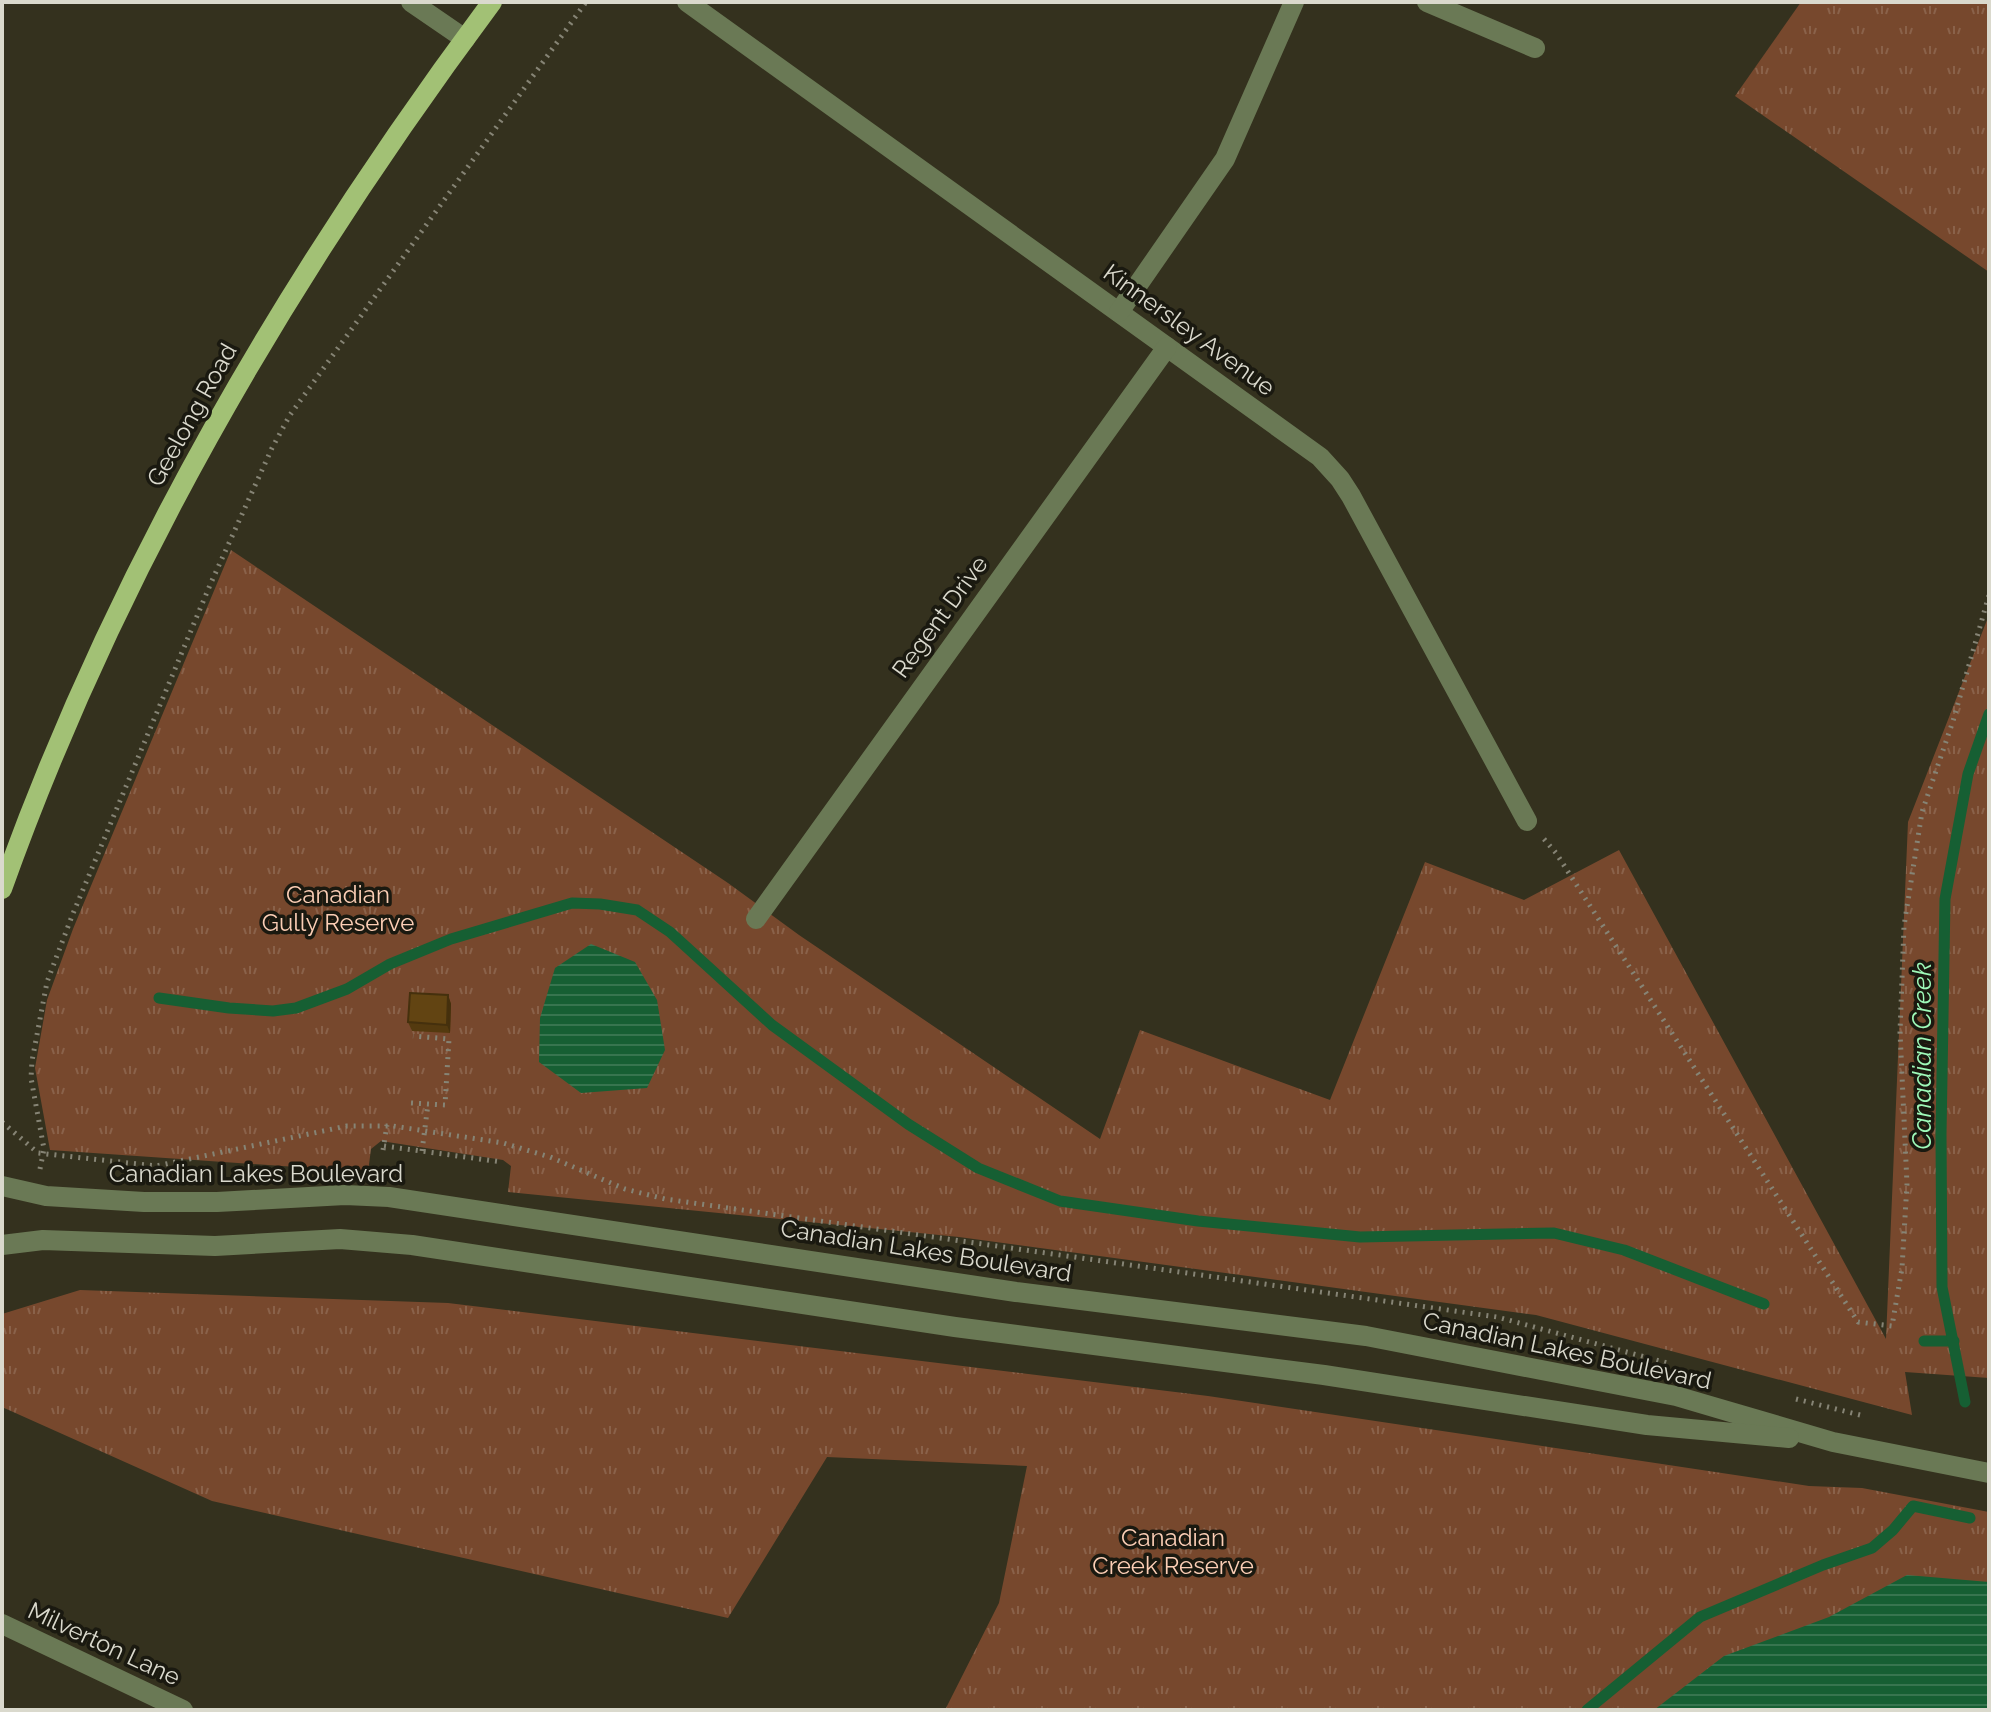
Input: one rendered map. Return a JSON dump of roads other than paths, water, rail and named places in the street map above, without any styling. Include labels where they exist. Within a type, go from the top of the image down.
[{"type":"main road","name":"Geelong Road","points":[[2,889],[73,712],[199,452],[351,200],[492,2]]},
{"type":"street","points":[[411,2],[465,39]]},
{"type":"street","name":"Kinnersley Avenue","points":[[687,2],[1311,449],[1340,479],[1527,821]]},
{"type":"street","points":[[1119,312],[1225,159],[1294,2]]},
{"type":"street","points":[[1427,2],[1535,48]]},
{"type":"street","name":"Regent Drive","points":[[756,919],[1167,347]]},
{"type":"street","name":"Canadian Lakes Boulevard","points":[[2,1186],[34,1194],[180,1202],[345,1195],[389,1197],[1016,1292],[1366,1336],[1676,1396],[1833,1442],[1989,1473]]},
{"type":"street","name":"Canadian Lakes Boulevard","points":[[2,1245],[43,1240],[215,1246],[340,1239],[412,1245],[955,1327],[1340,1378],[1647,1425],[1833,1442]]},
{"type":"street","name":"Milverton Lane","points":[[2,1624],[183,1710]]},
{"type":"waterway","name":"Canadian Creek","points":[[1965,1402],[1942,1287],[1945,899],[1968,774],[1989,714]]},
{"type":"waterway","points":[[159,998],[229,1008],[273,1011],[296,1008],[347,989],[390,964],[451,939],[572,903],[637,910],[670,932],[772,1025],[908,1124],[978,1168],[1060,1201],[1198,1221],[1360,1237],[1554,1233],[1624,1250],[1764,1304]]},
{"type":"waterway","points":[[1924,1341],[1954,1341]]},
{"type":"waterway","points":[[1587,1710],[1700,1617],[1823,1565],[1872,1548],[1893,1530],[1913,1506],[1970,1518]]},
{"type":"park label","name":"Canadian Gully Reserve","points":[[338,909]]},
{"type":"park label","name":"Canadian Creek Reserve","points":[[1173,1552]]}]
